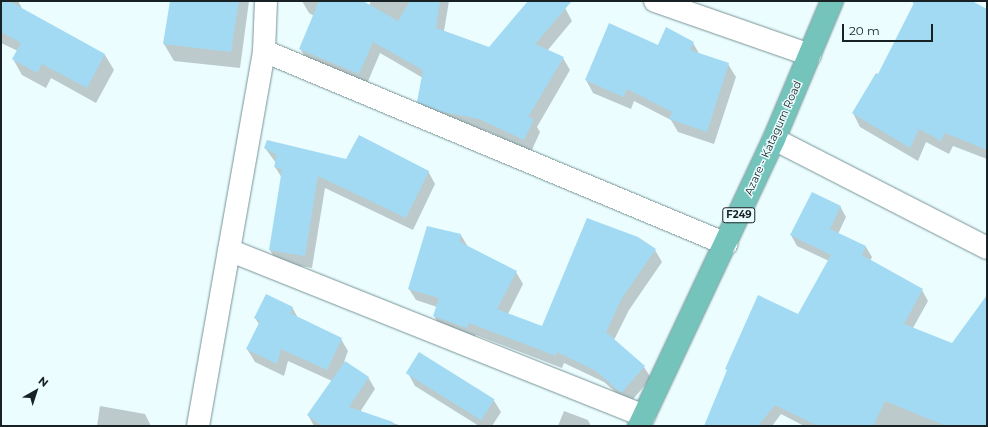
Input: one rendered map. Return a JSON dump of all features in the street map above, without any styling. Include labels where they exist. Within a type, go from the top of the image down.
[{"type":"main road","name":"Azare - Katagum Road","points":[[642,421],[774,139],[832,1]]},
{"type":"street","points":[[198,426],[264,51],[266,1]]},
{"type":"street","points":[[655,1],[810,55]]},
{"type":"street","points":[[264,51],[726,244]]},
{"type":"street","points":[[774,139],[987,248]]},
{"type":"street","points":[[229,250],[642,421]]},
{"type":"building","points":[[1,1],[9,1],[105,54],[87,88],[42,64],[37,73],[12,59],[21,43],[1,32]]},
{"type":"building","points":[[170,1],[239,1],[231,52],[163,44]]},
{"type":"building","points":[[319,1],[363,1],[398,21],[410,1],[440,1],[436,28],[489,47],[528,1],[572,1],[535,44],[564,57],[528,117],[534,119],[524,140],[479,119],[443,112],[417,102],[423,70],[373,42],[359,74],[299,49]]},
{"type":"building","points":[[915,1],[972,1],[987,9],[987,150],[945,133],[941,141],[919,129],[910,148],[852,113],[876,73],[878,74]]},
{"type":"building","points":[[609,23],[658,45],[666,27],[694,42],[690,50],[729,63],[707,132],[669,119],[672,112],[627,89],[623,97],[585,80]]},
{"type":"building","points":[[359,135],[429,171],[406,218],[318,176],[305,256],[269,250],[282,169],[274,167],[277,155],[264,148],[267,140],[346,159]]},
{"type":"building","points":[[812,192],[841,206],[830,229],[866,246],[862,255],[923,289],[904,324],[952,343],[987,295],[987,426],[946,426],[885,401],[873,426],[818,426],[775,405],[758,426],[704,426],[727,370],[725,369],[758,295],[798,314],[831,255],[790,235]]},
{"type":"building","points":[[587,218],[638,237],[656,249],[622,298],[606,332],[645,366],[621,393],[596,371],[557,352],[556,356],[469,323],[467,328],[433,316],[439,298],[408,289],[427,226],[461,234],[460,242],[517,271],[497,309],[542,326]]},
{"type":"building","points":[[266,294],[293,307],[290,313],[342,338],[327,370],[281,349],[277,364],[246,349],[260,321],[254,318]]},
{"type":"building","points":[[419,352],[494,399],[481,420],[406,373]]},
{"type":"building","points":[[345,361],[369,377],[349,407],[393,422],[392,426],[322,426],[307,415]]}]
